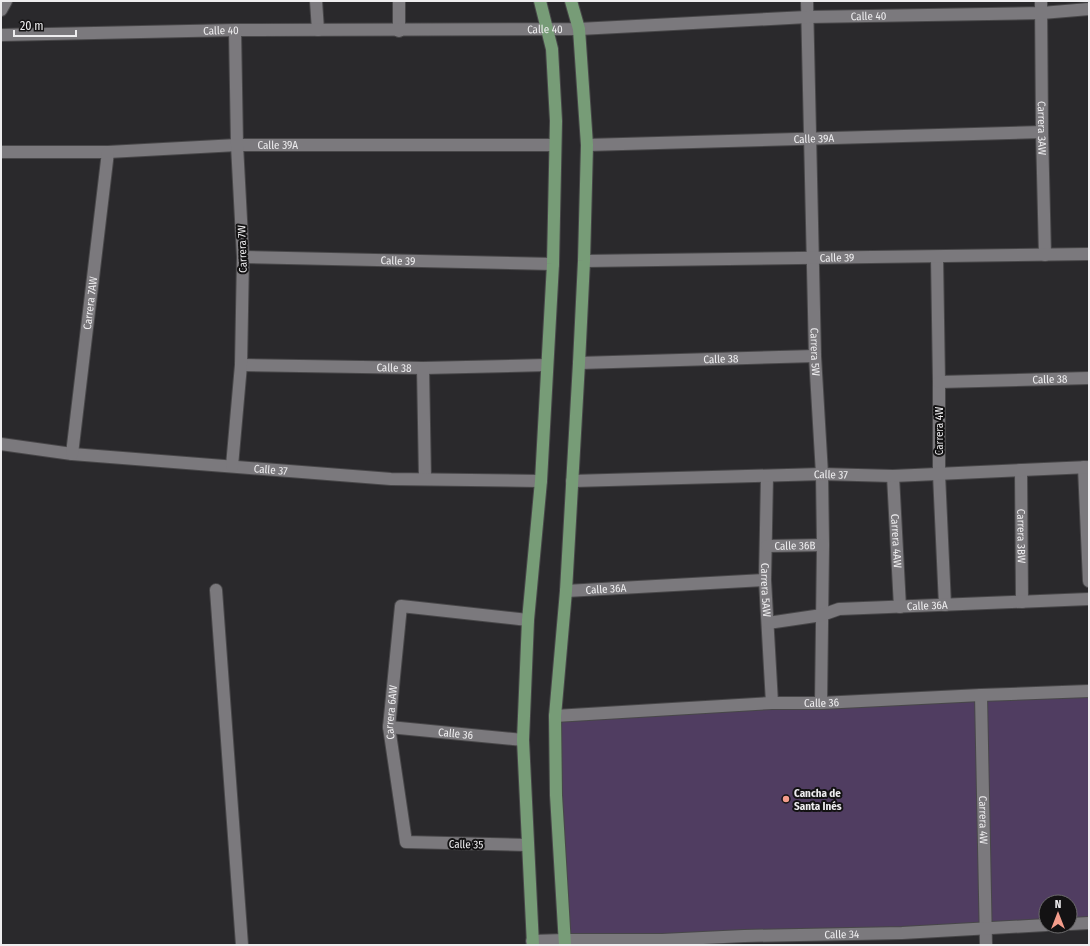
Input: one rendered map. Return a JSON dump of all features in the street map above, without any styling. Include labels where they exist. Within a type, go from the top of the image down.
[{"type":"main road","points":[[532,943],[523,740],[528,620],[541,481],[553,264],[556,121],[552,49],[540,1]]},
{"type":"main road","points":[[565,942],[556,795],[555,716],[566,591],[579,363],[584,261],[587,145],[579,29],[570,1]]},
{"type":"street","points":[[1,10],[6,1]]},
{"type":"street","points":[[316,1],[318,30]]},
{"type":"street","points":[[399,1],[400,31]]},
{"type":"street","name":"Carrera 5W","points":[[807,1],[815,356],[822,474],[823,544],[821,703]]},
{"type":"street","name":"Calle 40","points":[[1,35],[235,30],[548,30],[1041,7],[1089,9]]},
{"type":"street","name":"Carrera 3AW","points":[[1041,7],[1045,255]]},
{"type":"street","name":"Carrera 7W","points":[[232,466],[241,365],[243,257],[237,145],[235,30]]},
{"type":"street","name":"Calle 39A","points":[[587,145],[1042,132]]},
{"type":"street","name":"Calle 39A","points":[[1,152],[108,152],[237,145],[555,146]]},
{"type":"street","name":"Carrera 7AW","points":[[72,454],[108,152]]},
{"type":"street","name":"Calle 39","points":[[584,261],[1089,254]]},
{"type":"street","name":"Calle 39","points":[[243,257],[553,264]]},
{"type":"street","name":"Carrera 4W","points":[[937,257],[939,474],[945,605]]},
{"type":"street","name":"Calle 38","points":[[579,363],[815,356]]},
{"type":"street","name":"Calle 38","points":[[241,365],[424,368],[547,365]]},
{"type":"street","points":[[424,368],[425,479]]},
{"type":"street","name":"Calle 38","points":[[939,382],[1089,378]]},
{"type":"street","name":"Calle 37","points":[[1,444],[72,454],[391,479],[541,481]]},
{"type":"street","points":[[1086,467],[1089,581]]},
{"type":"street","name":"Calle 37","points":[[572,481],[822,474],[893,476],[1086,467]]},
{"type":"street","name":"Carrera 3BW","points":[[1021,470],[1022,602]]},
{"type":"street","name":"Carrera 5AW","points":[[767,476],[767,546],[765,580],[772,703]]},
{"type":"street","name":"Carrera 4AW","points":[[893,476],[900,607]]},
{"type":"street","name":"Calle 36B","points":[[767,546],[823,544]]},
{"type":"street","name":"Calle 36A","points":[[566,591],[765,580]]},
{"type":"street","points":[[216,590],[242,945]]},
{"type":"street","name":"Calle 36A","points":[[768,623],[822,615],[839,609],[1089,599]]},
{"type":"street","name":"Carrera 6AW","points":[[406,842],[388,726],[400,606],[528,620]]},
{"type":"street","name":"Calle 36","points":[[555,716],[772,703],[821,703],[1089,691]]},
{"type":"street","name":"Carrera 4W","points":[[981,695],[986,945]]},
{"type":"street","name":"Calle 36","points":[[388,726],[523,740]]},
{"type":"street","name":"Calle 35","points":[[406,842],[527,845]]},
{"type":"street","points":[[1078,923],[1089,922]]},
{"type":"street","name":"Calle 34","points":[[532,943],[662,943],[903,939],[985,929],[1038,926]]},
{"type":"shaded area","points":[[1089,692],[1089,921],[1078,922],[1078,894],[1038,894],[1038,924],[567,940],[555,716]]},
{"type":"place","name":"Cancha de Santa Inés","points":[[786,799]]}]
